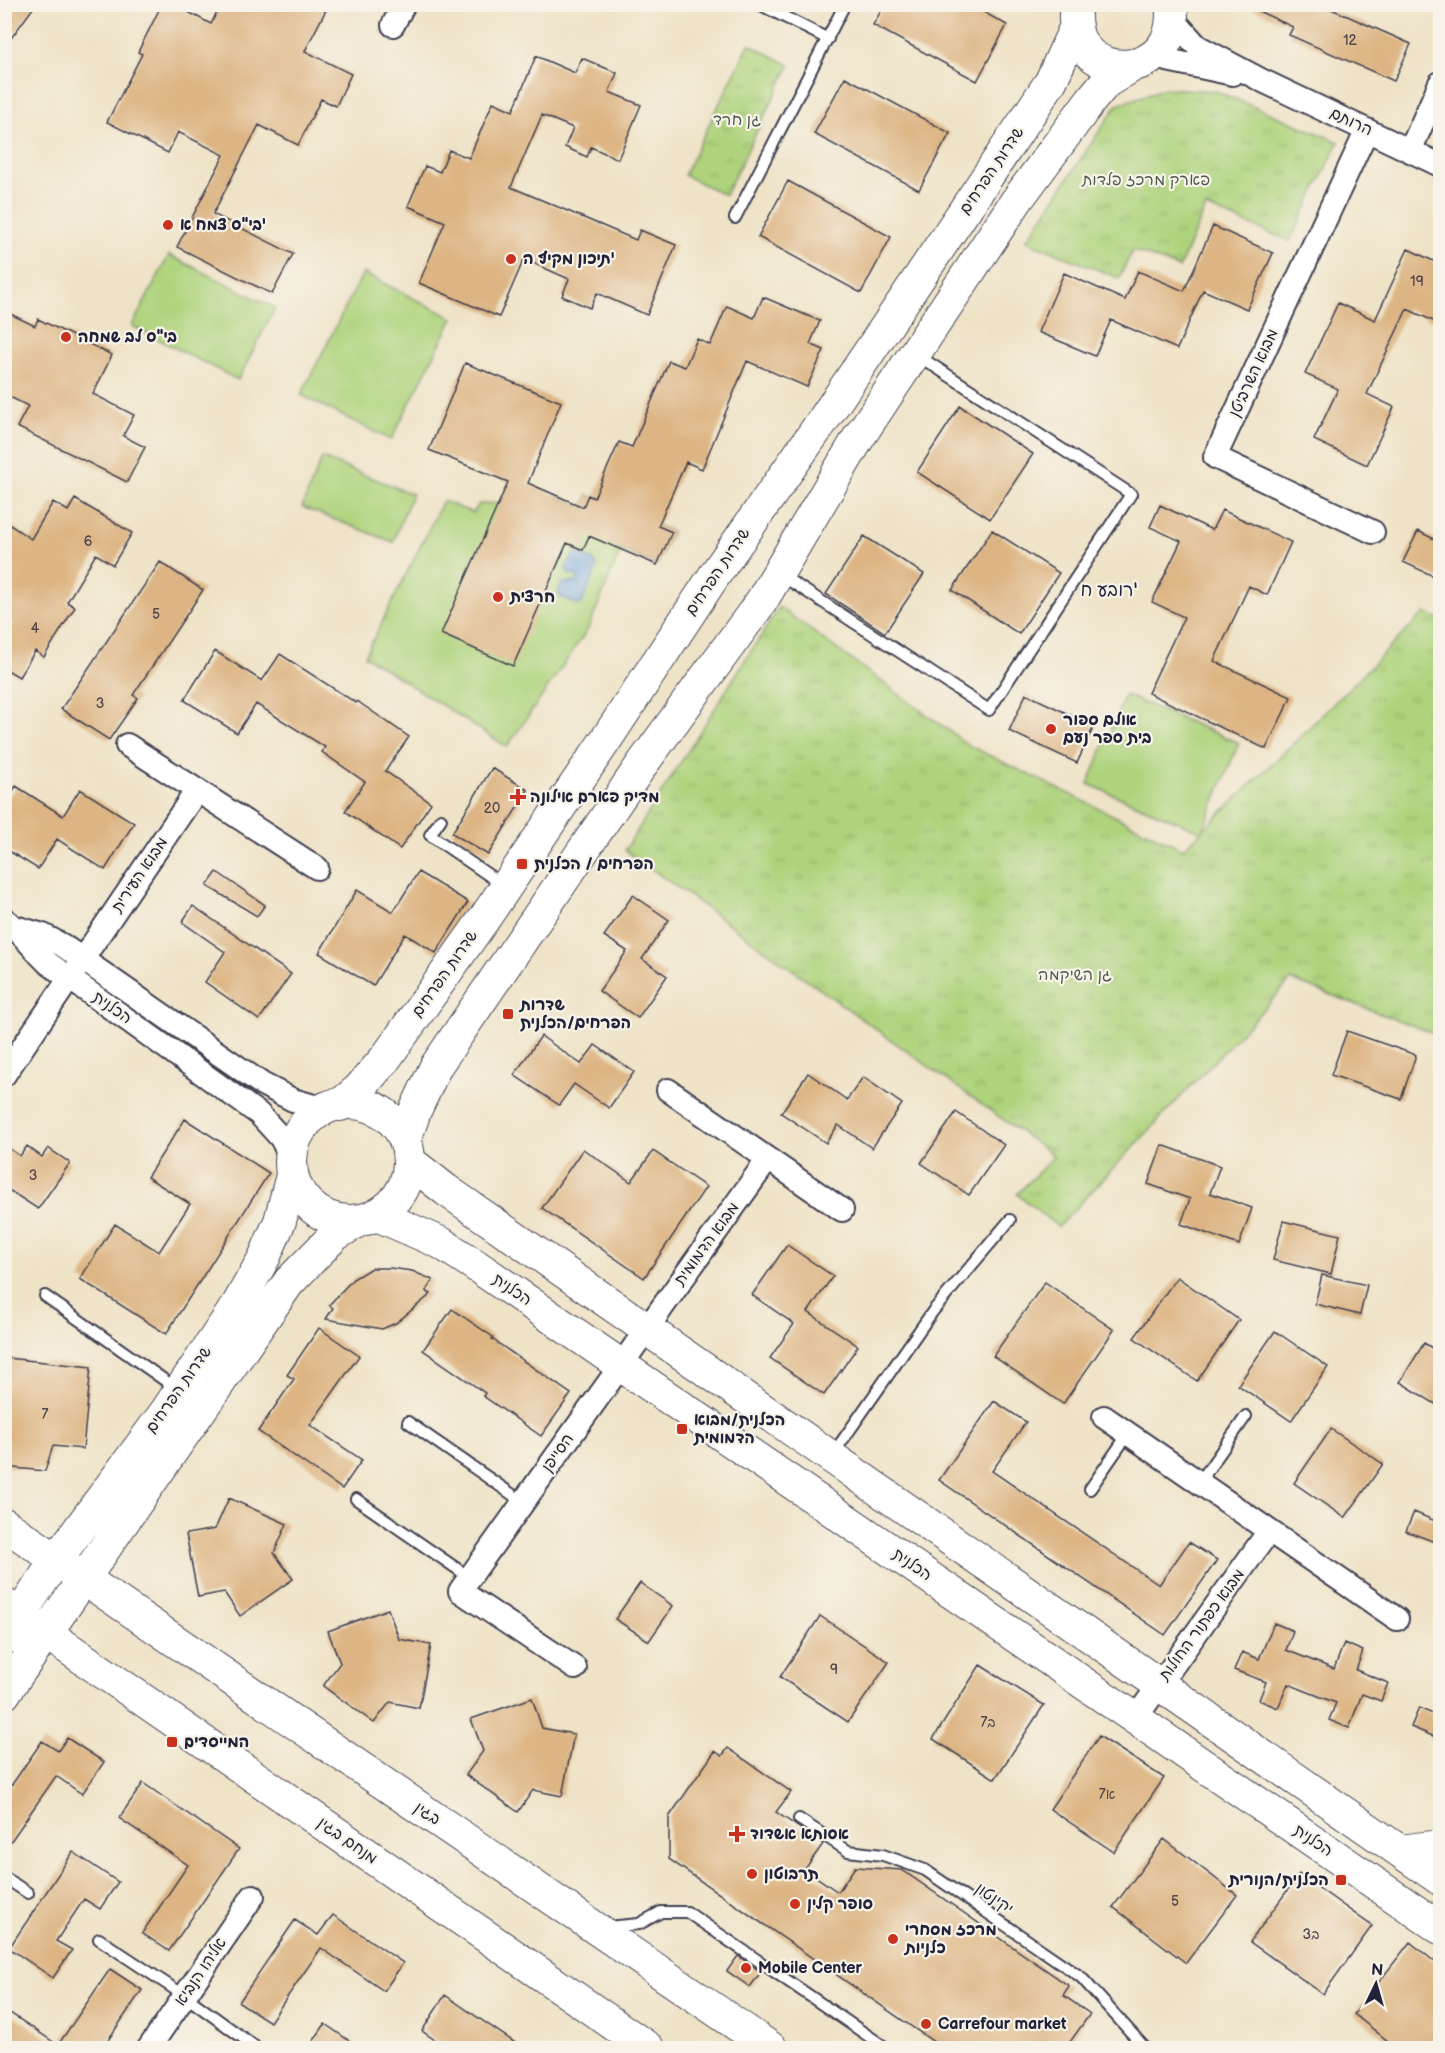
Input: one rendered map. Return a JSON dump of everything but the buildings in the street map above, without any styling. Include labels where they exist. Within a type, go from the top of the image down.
[{"type":"street","points":[[393,25],[404,4]]},
{"type":"street","points":[[1075,11],[1079,39],[1096,58],[1120,67],[1143,62]]},
{"type":"street","name":"שדרות הפרחים","points":[[333,1107],[359,1089],[385,1059],[506,887],[716,573],[826,416],[1051,81],[1075,11]]},
{"type":"street","points":[[1172,12],[1167,40],[1143,62],[1106,82],[1065,133],[859,436],[761,602],[643,763],[436,1066],[414,1111],[407,1150],[407,1178],[401,1193],[390,1206],[367,1218],[341,1220],[324,1215],[310,1205],[298,1191],[292,1166],[294,1143],[312,1118],[333,1107],[356,1104],[372,1108],[385,1115],[397,1127],[407,1150],[446,1190],[1440,1879]]},
{"type":"street","name":"הרותם","points":[[1172,12],[1197,45],[1261,80],[1440,165]]},
{"type":"street","name":"הרותם","points":[[1143,62],[1261,80]]},
{"type":"street","points":[[1410,151],[1440,83]]},
{"type":"street","name":"מבוא השרביטן","points":[[1368,130],[1215,457],[1373,532]]},
{"type":"street","points":[[127,745],[317,868]]},
{"type":"street","name":"מבוא העירית","points":[[4,1076],[197,790]]},
{"type":"street","name":"הכלנית","points":[[10,923],[43,935],[62,945],[262,1084],[293,1100],[333,1107]]},
{"type":"street","name":"הכלנית","points":[[10,923],[48,963],[259,1114],[281,1138],[292,1166]]},
{"type":"street","points":[[668,1090],[842,1210]]},
{"type":"street","name":"מבוא הדמומית","points":[[646,1328],[768,1159]]},
{"type":"street","name":"שדרות הפרחים","points":[[10,1619],[56,1560],[179,1391],[238,1304],[264,1258],[280,1221],[292,1166]]},
{"type":"street","name":"שדרות הפרחים","points":[[4,1694],[289,1282],[335,1235],[367,1218]]},
{"type":"street","name":"הכלנית","points":[[367,1218],[441,1244],[621,1364],[1135,1719],[1439,1923]]},
{"type":"street","name":"הסייפן","points":[[469,1577],[646,1328]]},
{"type":"street","points":[[1104,1417],[1397,1619]]},
{"type":"street","points":[[4,1524],[56,1560]]},
{"type":"street","name":"מבוא כפתור החולות","points":[[1135,1719],[1269,1531]]},
{"type":"street","name":"בגין","points":[[56,1560],[771,2049]]},
{"type":"street","points":[[469,1577],[459,1591],[575,1668]]},
{"type":"street","name":"מנחם בגין","points":[[10,1619],[46,1634],[648,2049]]},
{"type":"street","points":[[1400,1851],[1440,1846]]},
{"type":"street","name":"אליהו הנביא","points":[[149,2049],[253,1896]]},
{"type":"lane","points":[[759,4],[828,39]]},
{"type":"lane","points":[[735,218],[845,4]]},
{"type":"lane","points":[[778,573],[989,710],[1131,494],[915,353]]},
{"type":"lane","points":[[441,819],[430,835],[506,887]]},
{"type":"lane","points":[[832,1457],[933,1311],[1010,1220]]},
{"type":"lane","points":[[45,1296],[179,1391]]},
{"type":"lane","points":[[1199,1483],[1246,1416]]},
{"type":"lane","points":[[408,1422],[523,1502]]},
{"type":"lane","points":[[1090,1488],[1128,1434]]},
{"type":"lane","points":[[356,1499],[469,1577]]},
{"type":"lane","name":"יקינטון","points":[[799,1819],[848,1851],[883,1855],[926,1870],[1081,1977],[1144,2049]]},
{"type":"lane","points":[[4,1877],[28,1893]]},
{"type":"lane","points":[[593,1927],[639,1924],[661,1912],[687,1912],[886,2049]]},
{"type":"lane","points":[[99,1939],[185,1996],[257,2049]]},
{"type":"green space","name":"גן חרד","points":[[749,44],[790,65],[725,195],[684,175]]},
{"type":"green space","name":"פארק מרכז פלדות","points":[[1165,88],[1216,91],[1339,142],[1290,241],[1206,207],[1179,268],[1133,250],[1119,278],[1026,241],[1117,105]]},
{"type":"green space","points":[[169,255],[275,308],[238,380],[132,326]]},
{"type":"green space","points":[[363,273],[453,318],[391,440],[301,395]]},
{"type":"green space","points":[[322,458],[412,494],[393,542],[302,507]]},
{"type":"green space","name":"חרצית","points":[[556,495],[583,507],[588,495],[672,532],[657,565],[621,550],[588,629],[507,747],[365,656],[443,501],[473,513],[479,504],[499,503],[543,523]]},
{"type":"green space","name":"גן השיקמה","points":[[779,607],[970,746],[1183,849],[1295,742],[1424,613],[1440,619],[1440,1036],[1291,980],[1058,1227],[1017,1194],[1054,1156],[625,850]]},
{"type":"green space","points":[[1125,695],[1239,743],[1202,832],[1088,784]]},
{"type":"water","points":[[578,553],[594,560],[597,568],[582,603],[579,605],[560,597],[558,592],[562,583],[578,580],[577,575],[568,574],[566,568],[572,556]]},
{"type":"place","name":"בי\"ס צמח א'","points":[[168,225]]},
{"type":"place","name":"תיכון מקיף ה'","points":[[511,259]]},
{"type":"place","name":"בי\"ס לב שמחה","points":[[66,337]]},
{"type":"place","name":"חרצית","points":[[498,597]]},
{"type":"place","name":"אולם ספור בית ספר נעם","points":[[1051,729]]},
{"type":"place","name":"מדיק פארם אילונה","points":[[518,797]]},
{"type":"place","name":"הפרחים / הכלנית","points":[[522,864]]},
{"type":"place","name":"שדרות הפרחים/הכלנית","points":[[508,1014]]},
{"type":"place","name":"הכלנית/מבוא הדמומית","points":[[682,1429]]},
{"type":"place","name":"המייסדים","points":[[172,1742]]},
{"type":"place","name":"אסותא אשדוד","points":[[737,1834]]},
{"type":"place","name":"תרבוטון","points":[[752,1874]]},
{"type":"place","name":"הכלנית/הנורית","points":[[1341,1880]]},
{"type":"place","name":"סופר קלין","points":[[795,1904]]},
{"type":"place","name":"מרכז מסחרי כלניות","points":[[893,1939]]},
{"type":"place","name":"Mobile Center","points":[[746,1968]]},
{"type":"place","name":"Carrefour market","points":[[926,2024]]},
{"type":"district","name":"רובע ח'","points":[[1109,590]]}]
